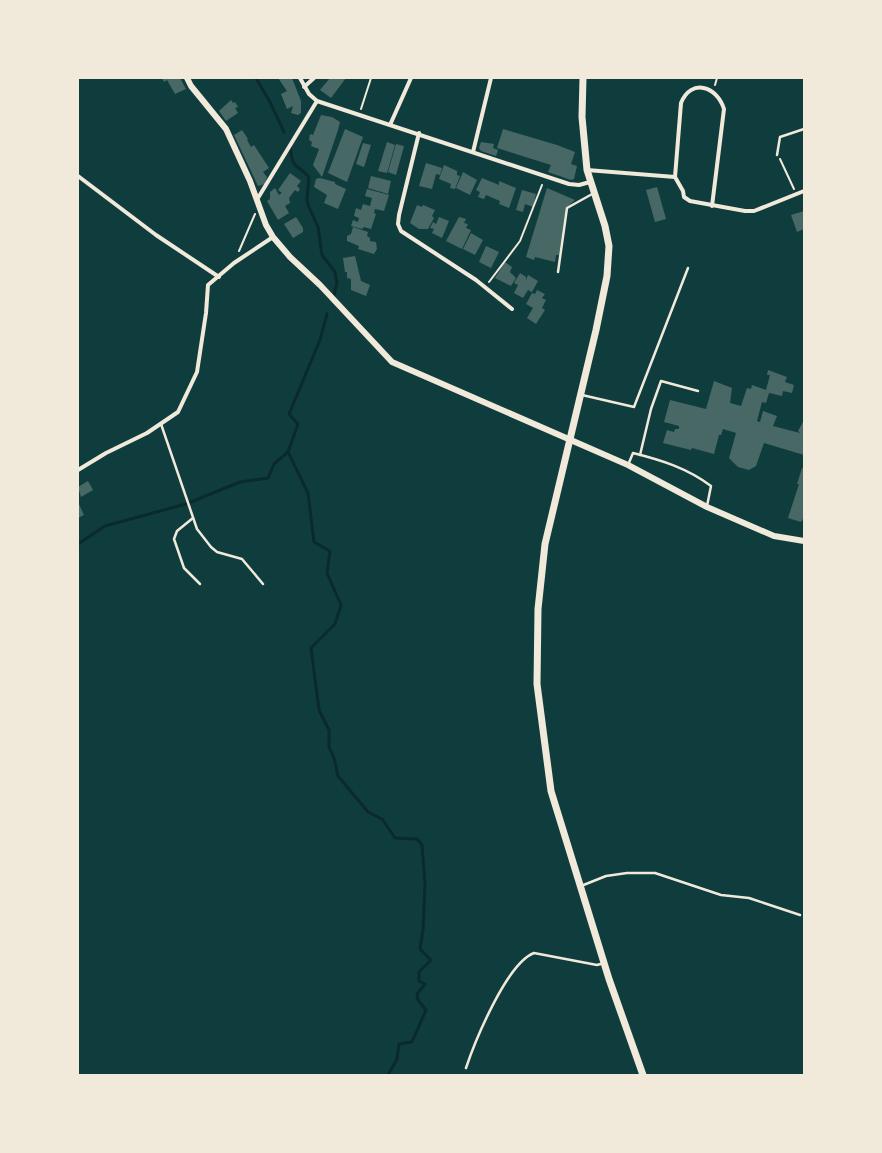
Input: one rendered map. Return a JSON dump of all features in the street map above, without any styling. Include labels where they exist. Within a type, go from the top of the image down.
[{"type":"main road","points":[[583,78],[582,123],[587,170],[605,226],[609,246],[606,276],[570,440],[545,544],[538,609],[537,684],[551,791],[604,963],[643,1075]]},
{"type":"street","points":[[187,78],[191,86],[226,129],[258,198],[266,224],[273,237],[290,257],[320,285],[392,362],[628,465],[707,507],[774,536],[804,541]]},
{"type":"street","points":[[300,78],[304,87],[316,101],[419,133],[569,184],[579,185],[590,182]]},
{"type":"street","points":[[304,87],[314,78]]},
{"type":"street","points":[[390,125],[411,78]]},
{"type":"street","points":[[473,152],[491,78]]},
{"type":"street","points":[[712,206],[724,109],[719,97],[709,90],[698,88],[692,89],[683,97],[681,103],[675,177],[683,190],[684,197],[690,201],[712,206],[754,211],[804,191]]},
{"type":"street","points":[[258,198],[316,101]]},
{"type":"street","points":[[419,133],[399,215],[398,224],[401,231],[476,280],[512,309]]},
{"type":"street","points":[[587,170],[675,177]]},
{"type":"street","points":[[78,176],[156,235],[219,277]]},
{"type":"street","points":[[78,470],[178,412],[197,372],[206,313],[208,285],[234,263],[273,237]]},
{"type":"lane","points":[[777,154],[780,137],[804,129]]},
{"type":"lane","points":[[558,272],[567,208],[594,193]]},
{"type":"lane","points":[[580,395],[634,407],[688,268]]},
{"type":"lane","points":[[640,455],[651,409],[661,381],[698,391]]},
{"type":"lane","points":[[161,423],[197,529],[211,547],[225,555],[242,559],[263,584]]},
{"type":"lane","points":[[628,465],[633,453],[666,462],[694,474],[711,486],[707,507]]},
{"type":"lane","points":[[193,518],[177,530],[174,539],[184,568],[200,584]]},
{"type":"lane","points":[[581,886],[606,876],[627,873],[655,873],[721,895],[749,898],[800,915]]},
{"type":"lane","points":[[466,1068],[480,1030],[503,988],[521,960],[534,953],[597,965],[604,963]]},
{"type":"path","points":[[360,115],[371,78]]},
{"type":"path","points":[[777,154],[796,194]]},
{"type":"path","points":[[489,282],[520,241],[542,185]]},
{"type":"path","points":[[234,263],[256,212]]},
{"type":"building","points":[[162,78],[180,78],[186,89],[175,94],[167,80],[164,82]]},
{"type":"building","points":[[278,78],[292,78],[301,101],[301,113],[298,115],[291,113],[293,106],[287,109],[281,94],[287,91]]},
{"type":"building","points":[[330,78],[346,78],[331,98],[320,90]]},
{"type":"building","points":[[231,100],[233,103],[235,102],[238,107],[235,108],[238,113],[226,121],[219,111]]},
{"type":"building","points":[[321,115],[332,117],[340,122],[322,177],[313,165],[319,149],[311,146],[312,142],[309,140],[310,134],[313,135]]},
{"type":"building","points":[[345,129],[363,137],[347,182],[328,173]]},
{"type":"building","points":[[503,129],[575,152],[571,164],[577,166],[574,179],[571,180],[548,172],[551,165],[497,148]]},
{"type":"building","points":[[242,130],[251,147],[254,145],[269,168],[263,172],[267,177],[265,184],[258,186],[234,135]]},
{"type":"building","points":[[387,142],[395,145],[387,173],[378,171]]},
{"type":"building","points":[[481,142],[494,144],[493,148],[498,150],[496,156],[481,151],[479,148]]},
{"type":"building","points":[[363,143],[371,145],[364,167],[356,164]]},
{"type":"building","points":[[396,144],[404,146],[396,175],[388,172]]},
{"type":"building","points":[[426,163],[442,168],[440,175],[436,174],[432,189],[419,186]]},
{"type":"building","points":[[444,165],[457,171],[457,175],[460,176],[455,189],[450,188],[451,184],[439,179]]},
{"type":"building","points":[[463,172],[477,180],[470,195],[456,188]]},
{"type":"building","points":[[290,173],[301,181],[297,186],[300,189],[298,192],[295,190],[289,198],[290,203],[285,206],[289,213],[278,220],[267,201],[270,199],[270,192],[275,188],[279,195],[282,193],[278,190]]},
{"type":"building","points":[[371,176],[391,181],[388,194],[368,188]]},
{"type":"building","points":[[320,178],[335,182],[335,184],[346,189],[338,209],[324,203],[327,195],[314,187],[316,179]]},
{"type":"building","points":[[482,178],[499,185],[499,181],[516,188],[509,208],[499,204],[500,201],[486,195],[484,199],[478,197],[480,192],[476,190]]},
{"type":"building","points":[[657,187],[666,219],[655,222],[646,190]]},
{"type":"building","points":[[547,188],[575,200],[566,208],[559,255],[556,255],[555,262],[535,257],[534,260],[526,257]]},
{"type":"building","points":[[367,189],[389,195],[384,211],[375,209],[374,213],[376,214],[371,229],[364,227],[362,229],[351,226],[353,220],[358,222],[359,218],[354,216],[356,208],[361,210],[363,204],[370,206],[372,198],[365,196]]},
{"type":"building","points":[[522,190],[536,194],[533,207],[525,204],[523,212],[516,210]]},
{"type":"building","points":[[417,205],[422,207],[423,205],[435,210],[432,216],[434,218],[428,229],[419,229],[410,223]]},
{"type":"building","points":[[804,211],[804,229],[797,232],[791,215]]},
{"type":"building","points":[[296,217],[303,228],[303,232],[293,238],[284,224]]},
{"type":"building","points":[[439,217],[449,221],[442,238],[432,233],[434,229],[430,228],[433,222],[436,224]]},
{"type":"building","points":[[459,217],[466,219],[464,223],[468,224],[466,228],[471,230],[462,249],[446,241]]},
{"type":"building","points":[[353,227],[368,232],[367,236],[370,238],[370,241],[376,242],[377,249],[374,254],[358,249],[359,246],[347,241],[347,236],[351,234]]},
{"type":"building","points":[[471,233],[483,240],[475,255],[463,249]]},
{"type":"building","points":[[486,246],[499,252],[491,268],[479,262]]},
{"type":"building","points":[[355,256],[361,281],[370,285],[366,296],[351,290],[351,279],[347,278],[347,272],[345,272],[343,258]]},
{"type":"building","points":[[505,262],[512,267],[510,272],[516,278],[511,286],[495,278]]},
{"type":"building","points":[[520,273],[526,277],[526,280],[528,275],[538,281],[532,292],[528,290],[523,298],[514,293],[518,285],[514,283]]},
{"type":"building","points":[[537,290],[545,294],[542,298],[546,300],[542,308],[545,310],[536,324],[527,318],[533,308],[526,304],[532,293],[535,294]]},
{"type":"building","points":[[768,370],[787,377],[785,382],[794,385],[792,393],[783,391],[782,396],[769,393],[766,403],[762,402],[757,421],[760,422],[763,411],[777,416],[773,426],[800,433],[798,431],[804,420],[804,455],[764,443],[756,466],[749,470],[738,467],[729,458],[736,433],[723,429],[721,435],[719,435],[714,454],[692,448],[691,450],[663,443],[667,430],[674,432],[675,429],[679,429],[679,426],[664,422],[670,400],[706,409],[714,381],[732,388],[730,403],[741,406],[747,388],[751,389],[752,385],[766,390],[770,375],[767,375]]},
{"type":"building","points":[[802,468],[804,469],[804,517],[801,522],[788,518],[799,484],[797,484]]},
{"type":"building","points":[[88,481],[93,490],[81,497],[78,487]]},
{"type":"building","points":[[78,502],[84,515],[78,518]]},
{"type":"waterway","points":[[256,78],[270,102],[284,132]]},
{"type":"waterway","points":[[290,145],[293,162],[309,177],[307,199],[308,205],[318,227],[322,255],[335,272],[337,283],[333,299]]},
{"type":"waterway","points":[[327,314],[320,340],[289,414],[298,424],[288,452],[308,493],[314,542],[330,551],[327,573],[341,605],[335,624],[311,648],[319,710],[329,730],[329,747],[334,758],[338,776],[368,812],[382,819],[395,838],[417,839],[422,845],[425,884],[423,930],[420,949],[431,960],[419,972],[419,981],[425,984],[417,994],[418,1000],[426,1010],[412,1042],[399,1044],[397,1059],[388,1075]]},
{"type":"waterway","points":[[78,544],[105,526],[186,504],[240,482],[268,478],[274,464],[288,452]]}]
